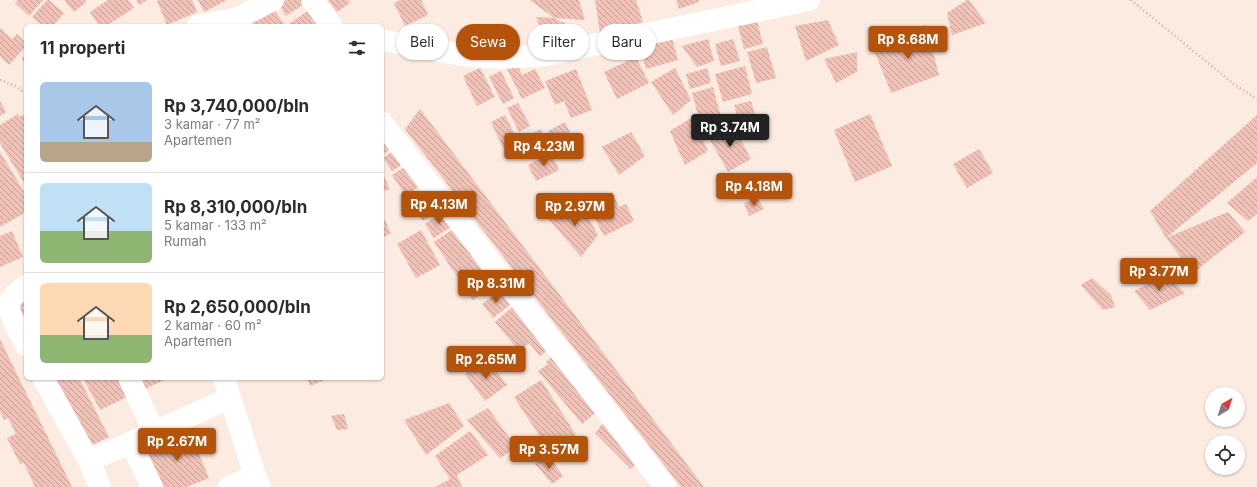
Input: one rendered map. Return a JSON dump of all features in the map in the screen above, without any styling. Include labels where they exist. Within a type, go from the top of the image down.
[{"type":"street","points":[[208,24],[238,18],[273,0]]},
{"type":"street","points":[[312,0],[330,24]]},
{"type":"street","points":[[384,40],[461,55],[502,58],[546,55],[809,0]]},
{"type":"street","points":[[384,126],[665,487]]},
{"type":"street","points":[[24,288],[12,297],[9,303],[10,312],[15,325],[24,341]]},
{"type":"street","points":[[44,380],[89,461],[100,487]]},
{"type":"street","points":[[130,380],[154,432]]},
{"type":"street","points":[[89,461],[154,432],[227,388],[258,481],[229,487]]},
{"type":"street","points":[[131,442],[152,487]]},
{"type":"path","points":[[1131,0],[1235,85],[1257,99]]},
{"type":"path","points":[[0,80],[15,86],[24,93]]},
{"type":"building","points":[[18,0],[43,0],[29,16],[15,3]]},
{"type":"building","points":[[47,0],[49,0],[64,13],[55,24],[41,24],[32,17]]},
{"type":"building","points":[[64,0],[85,0],[86,2],[74,12]]},
{"type":"building","points":[[108,0],[128,0],[134,8],[109,24],[98,24],[90,12]]},
{"type":"building","points":[[136,0],[147,0],[139,5]]},
{"type":"building","points":[[192,0],[197,12],[167,24],[157,1]]},
{"type":"building","points":[[198,0],[227,0],[204,12]]},
{"type":"building","points":[[286,0],[302,0],[304,4],[286,16],[279,5]]},
{"type":"building","points":[[328,0],[348,0],[350,3],[337,12]]},
{"type":"building","points":[[400,0],[421,0],[428,15],[409,24],[404,24],[394,3]]},
{"type":"building","points":[[530,0],[579,0],[585,20],[554,18]]},
{"type":"building","points":[[595,0],[636,0],[643,22],[635,24],[599,24]]},
{"type":"building","points":[[676,0],[699,0],[699,2],[679,9]]},
{"type":"building","points":[[969,0],[986,23],[952,35],[947,13]]},
{"type":"building","points":[[272,6],[284,24],[253,24],[251,21]]},
{"type":"building","points":[[309,10],[318,24],[289,24]]},
{"type":"building","points":[[536,17],[554,18],[566,24],[539,24]]},
{"type":"building","points":[[756,17],[763,44],[744,49],[737,22]]},
{"type":"building","points":[[828,20],[839,45],[806,61],[795,26]]},
{"type":"building","points":[[926,25],[939,75],[891,93],[874,50]]},
{"type":"building","points":[[0,28],[12,39],[17,34],[24,41],[24,48],[9,65],[0,56]]},
{"type":"building","points":[[672,38],[678,60],[646,69],[644,60],[656,60],[656,42]]},
{"type":"building","points":[[708,39],[714,61],[697,67],[682,46]]},
{"type":"building","points":[[733,39],[740,61],[721,66],[715,44]]},
{"type":"building","points":[[767,47],[776,78],[756,83],[747,52]]},
{"type":"building","points":[[857,52],[857,72],[836,83],[824,59]]},
{"type":"building","points":[[630,60],[638,60],[649,83],[617,99],[604,72]]},
{"type":"building","points":[[517,64],[522,75],[535,69],[545,88],[522,99],[507,69]]},
{"type":"building","points":[[745,66],[752,94],[723,102],[715,74]]},
{"type":"building","points":[[480,68],[495,97],[477,106],[463,76]]},
{"type":"building","points":[[675,68],[691,100],[673,115],[651,82]]},
{"type":"building","points":[[707,68],[711,83],[690,89],[686,74]]},
{"type":"building","points":[[576,69],[592,110],[571,118],[564,101],[555,105],[545,81]]},
{"type":"building","points":[[501,71],[514,98],[503,104],[489,77]]},
{"type":"building","points":[[713,87],[721,117],[700,123],[692,93]]},
{"type":"building","points":[[0,101],[6,112],[0,116]]},
{"type":"building","points":[[751,101],[756,118],[739,122],[734,105]]},
{"type":"building","points":[[518,103],[530,126],[519,132],[507,108]]},
{"type":"building","points":[[420,109],[704,487],[681,487],[405,129]]},
{"type":"building","points":[[18,114],[20,117],[24,114],[24,183],[0,143],[0,125]]},
{"type":"building","points":[[870,114],[892,166],[855,182],[834,130]]},
{"type":"building","points":[[505,115],[518,141],[503,148],[491,122]]},
{"type":"building","points":[[1257,115],[1257,163],[1166,238],[1150,211]]},
{"type":"building","points":[[693,117],[708,151],[685,165],[670,131]]},
{"type":"building","points":[[565,122],[578,149],[561,158],[548,131]]},
{"type":"building","points":[[733,125],[751,159],[728,172],[709,138]]},
{"type":"building","points":[[541,129],[550,148],[531,157],[522,138]]},
{"type":"building","points":[[384,132],[394,147],[384,154]]},
{"type":"building","points":[[631,132],[645,156],[619,175],[602,147]]},
{"type":"building","points":[[397,148],[406,162],[392,171],[384,157]]},
{"type":"building","points":[[979,149],[993,173],[967,188],[953,164]]},
{"type":"building","points":[[0,152],[24,192],[24,213],[0,227]]},
{"type":"building","points":[[551,153],[559,170],[536,181],[528,165]]},
{"type":"building","points":[[409,164],[422,184],[406,196],[392,175]]},
{"type":"building","points":[[384,176],[390,189],[384,191]]},
{"type":"building","points":[[1257,177],[1257,214],[1248,221],[1227,203]]},
{"type":"building","points":[[425,190],[439,211],[423,221],[409,201]]},
{"type":"building","points":[[612,192],[619,207],[626,204],[634,221],[604,236],[595,219],[603,215],[596,200]]},
{"type":"building","points":[[758,199],[764,209],[749,216],[744,203]]},
{"type":"building","points":[[579,200],[598,235],[581,257],[548,218]]},
{"type":"building","points":[[444,211],[454,225],[434,238],[425,224]]},
{"type":"building","points":[[1228,212],[1245,232],[1193,273],[1166,238]]},
{"type":"building","points":[[384,218],[391,233],[384,237]]},
{"type":"building","points":[[459,225],[471,255],[493,287],[473,300],[434,242]]},
{"type":"building","points":[[421,230],[440,265],[416,278],[397,244]]},
{"type":"building","points":[[12,231],[23,257],[0,267],[0,236]]},
{"type":"building","points":[[1166,275],[1185,293],[1150,310],[1134,291]]},
{"type":"building","points":[[1092,278],[1111,295],[1115,307],[1103,310],[1081,285]]},
{"type":"building","points":[[500,290],[511,304],[493,318],[482,304]]},
{"type":"building","points":[[24,294],[24,331],[11,301]]},
{"type":"building","points":[[517,303],[553,346],[540,356],[529,343],[519,351],[495,322]]},
{"type":"building","points":[[0,339],[72,487],[35,487],[24,463],[20,464],[7,438],[16,434],[8,418],[4,420],[0,411]]},
{"type":"building","points":[[556,353],[601,408],[582,424],[538,371],[548,364],[546,362]]},
{"type":"building","points":[[487,358],[507,385],[485,401],[465,374]]},
{"type":"building","points":[[51,380],[80,380],[109,437],[88,447]]},
{"type":"building","points":[[84,380],[119,380],[127,397],[100,410]]},
{"type":"building","points":[[141,380],[164,380],[145,389]]},
{"type":"building","points":[[308,380],[324,380],[310,386]]},
{"type":"building","points":[[541,380],[576,435],[550,452],[514,397]]},
{"type":"building","points":[[449,403],[464,426],[426,455],[404,420]]},
{"type":"building","points":[[488,408],[516,447],[500,458],[467,420]]},
{"type":"building","points":[[344,414],[348,429],[337,430],[331,416]]},
{"type":"building","points":[[606,420],[637,463],[631,469],[595,433]]},
{"type":"building","points":[[189,430],[209,478],[187,487],[161,487],[145,449]]},
{"type":"building","points":[[470,431],[488,455],[457,475],[462,487],[435,487],[450,479],[435,456]]},
{"type":"building","points":[[549,456],[563,476],[552,484],[535,464]]}]
